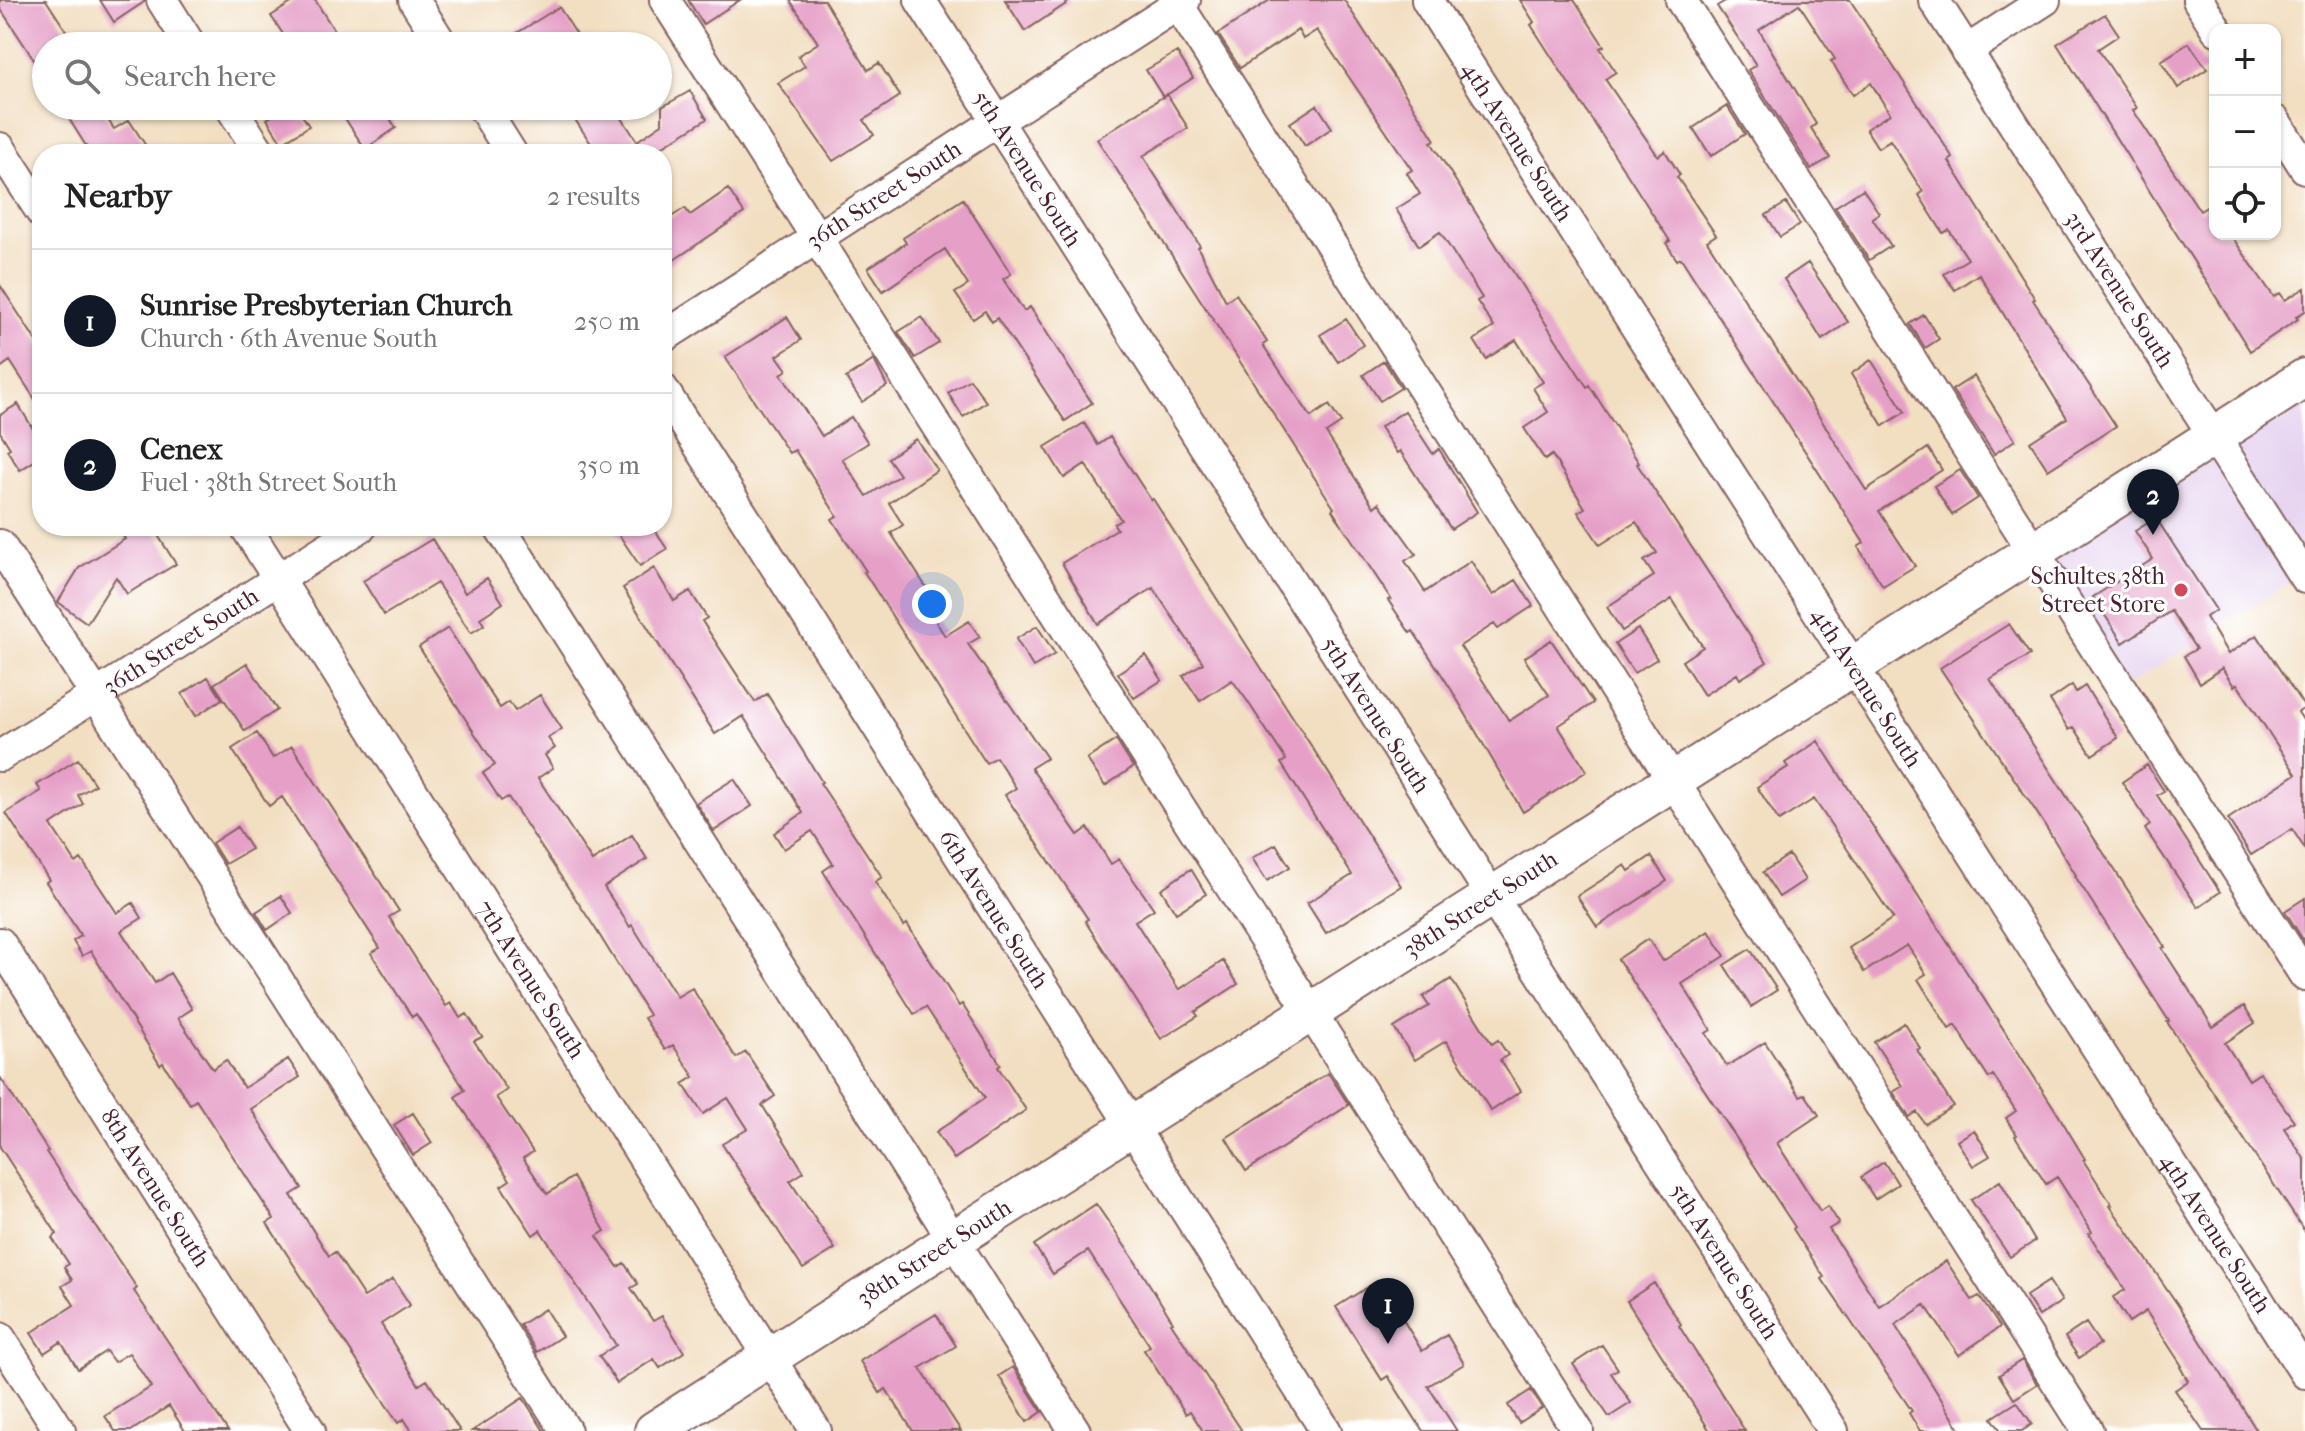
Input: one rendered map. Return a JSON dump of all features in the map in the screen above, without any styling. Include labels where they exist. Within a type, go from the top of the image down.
[{"type":"main road","name":"38th Street South","points":[[654,1431],[2305,378]]},
{"type":"street","points":[[162,0],[182,32]]},
{"type":"street","points":[[414,0],[434,32]]},
{"type":"street","points":[[665,0],[1578,1431]]},
{"type":"street","name":"5th Avenue South","points":[[920,0],[1833,1431]]},
{"type":"street","name":"4th Avenue South","points":[[1427,0],[2305,1373]]},
{"type":"street","points":[[1681,0],[2305,976]]},
{"type":"street","name":"3rd Avenue South","points":[[1934,0],[2305,578]]},
{"type":"street","points":[[1966,51],[2045,0]]},
{"type":"street","points":[[2198,0],[2213,24]]},
{"type":"street","points":[[1179,2],[2088,1431]]},
{"type":"street","name":"36th Street South","points":[[672,332],[1179,2]]},
{"type":"street","points":[[239,120],[255,144]]},
{"type":"street","points":[[491,120],[506,144]]},
{"type":"street","points":[[2281,130],[2305,168]]},
{"type":"street","points":[[0,148],[32,198]]},
{"type":"street","name":"6th Avenue South","points":[[672,404],[1326,1431]]},
{"type":"street","name":"7th Avenue South","points":[[252,536],[816,1431]]},
{"type":"street","name":"36th Street South","points":[[0,756],[346,536]]},
{"type":"street","points":[[505,536],[1075,1431]]},
{"type":"street","points":[[0,545],[566,1431]]},
{"type":"street","name":"8th Avenue South","points":[[0,943],[310,1431]]},
{"type":"street","points":[[0,1338],[60,1431]]},
{"type":"shaded area","points":[[2305,378],[2305,578],[2302,574],[2122,689],[2034,550]]},
{"type":"building","points":[[0,0],[46,0],[67,32],[32,32],[32,57],[0,8]]},
{"type":"building","points":[[100,0],[144,0],[144,2],[114,22]]},
{"type":"building","points":[[296,0],[315,0],[335,32],[282,32],[271,16]]},
{"type":"building","points":[[688,0],[740,0],[703,24]]},
{"type":"building","points":[[790,0],[824,0],[868,70],[879,63],[900,96],[864,120],[874,135],[833,161],[778,83],[805,66],[798,56],[818,43]]},
{"type":"building","points":[[1005,0],[1072,0],[1025,31]]},
{"type":"building","points":[[1270,0],[1344,0],[1435,140],[1431,142],[1548,327],[1587,387],[1589,385],[1767,662],[1740,679],[1737,674],[1704,695],[1682,661],[1703,647],[1672,599],[1622,631],[1607,607],[1654,576],[1644,561],[1657,553],[1636,522],[1600,545],[1578,512],[1585,508],[1552,455],[1545,460],[1524,428],[1548,412],[1533,388],[1543,382],[1516,340],[1486,359],[1474,340],[1494,327],[1477,301],[1482,298],[1440,232],[1419,246],[1396,209],[1420,194],[1407,173],[1412,170],[1317,30],[1303,39],[1298,30],[1240,68],[1218,34]]},
{"type":"building","points":[[1520,0],[1574,0],[1604,46],[1600,48],[1616,72],[1605,79],[1658,156],[1665,151],[1680,175],[1677,177],[1716,235],[1707,241],[1866,490],[1928,448],[1942,470],[1879,511],[1915,566],[1883,586],[1858,547],[1864,543],[1681,258],[1677,260],[1666,243],[1670,241],[1531,25],[1534,22]]},
{"type":"building","points":[[1727,0],[1850,0],[1953,158],[1949,161],[2033,300],[2116,426],[2048,470],[2030,442],[2067,418],[1979,274],[1955,290],[1944,274],[1968,259],[1949,230],[1943,233],[1919,195],[1923,192],[1890,140],[1878,148],[1866,129],[1890,114],[1871,83],[1853,95],[1831,61],[1835,59],[1799,4],[1759,30],[1816,124],[1811,128],[1830,158],[1811,169],[1748,70],[1756,65],[1717,6]]},
{"type":"building","points":[[559,7],[575,32],[519,32]]},
{"type":"building","points":[[2105,14],[2119,35],[2098,49],[2137,108],[2133,110],[2200,211],[2209,206],[2209,240],[2234,240],[2274,297],[2280,293],[2285,300],[2305,288],[2305,311],[2296,317],[2298,319],[2250,351],[2057,44]]},
{"type":"building","points":[[2189,43],[2207,69],[2178,88],[2161,61]]},
{"type":"building","points":[[1177,52],[1193,78],[1163,97],[1146,70]]},
{"type":"building","points":[[690,91],[707,119],[666,144],[591,144],[575,120],[623,120],[637,141],[662,124],[662,120],[672,120],[672,101]]},
{"type":"building","points":[[1167,94],[1188,128],[1143,156],[1200,246],[1198,248],[1226,301],[1236,294],[1267,342],[1263,345],[1311,417],[1329,405],[1341,423],[1326,433],[1374,507],[1379,503],[1416,554],[1405,561],[1425,592],[1471,561],[1493,595],[1516,580],[1533,606],[1498,629],[1494,624],[1460,646],[1509,721],[1549,695],[1524,658],[1551,640],[1593,703],[1558,726],[1587,771],[1523,812],[1451,689],[1413,631],[1410,633],[1388,600],[1391,599],[1332,510],[1334,508],[1097,139]]},
{"type":"building","points":[[1317,105],[1332,128],[1305,146],[1290,123]]},
{"type":"building","points":[[1727,106],[1745,134],[1711,156],[1693,128]]},
{"type":"building","points":[[70,120],[108,120],[114,129],[129,120],[145,144],[85,144]]},
{"type":"building","points":[[268,120],[305,120],[309,126],[282,143]]},
{"type":"building","points":[[346,120],[391,120],[396,128],[372,144],[362,144]]},
{"type":"building","points":[[728,189],[744,213],[672,261],[672,216],[685,208],[690,215]]},
{"type":"building","points":[[1863,189],[1879,213],[1872,218],[1891,246],[1869,260],[1835,207]]},
{"type":"building","points":[[963,199],[1011,274],[1003,279],[1024,311],[1030,307],[1092,403],[1065,421],[997,318],[992,322],[985,311],[973,319],[955,293],[968,285],[945,249],[883,291],[868,268],[906,243],[903,238]]},
{"type":"building","points":[[1786,203],[1800,225],[1780,237],[1766,215]]},
{"type":"building","points":[[1808,263],[1848,322],[1822,340],[1784,279]]},
{"type":"building","points":[[0,285],[32,335],[32,395],[10,361],[0,368]]},
{"type":"building","points":[[1924,315],[1939,339],[1925,348],[1910,324]]},
{"type":"building","points":[[787,317],[801,340],[777,356],[787,370],[781,374],[822,436],[851,417],[868,443],[842,459],[867,496],[900,475],[888,458],[916,439],[937,470],[889,503],[903,525],[891,533],[928,590],[919,596],[945,636],[969,621],[980,637],[968,644],[1047,758],[1031,768],[1078,835],[1088,828],[1111,864],[1119,859],[1154,909],[1135,921],[1178,988],[1223,961],[1238,984],[1195,1012],[1198,1016],[1161,1039],[1085,921],[1088,919],[1005,795],[1016,788],[996,757],[986,763],[864,572],[832,519],[837,516],[795,450],[789,453],[725,357]]},
{"type":"building","points":[[922,317],[939,343],[915,358],[898,332]]},
{"type":"building","points":[[1346,319],[1363,345],[1338,362],[1320,335]]},
{"type":"building","points":[[874,360],[887,386],[862,402],[846,378]]},
{"type":"building","points":[[1871,360],[1905,412],[1883,426],[1851,374]]},
{"type":"building","points":[[1384,361],[1401,388],[1380,401],[1363,375]]},
{"type":"building","points":[[1974,376],[2015,440],[1994,454],[1952,390]]},
{"type":"building","points":[[970,379],[986,402],[963,417],[948,393]]},
{"type":"building","points":[[18,404],[32,427],[32,462],[20,470],[0,432],[0,415]]},
{"type":"building","points":[[1405,411],[1433,454],[1439,449],[1477,512],[1451,529],[1400,451],[1397,453],[1380,427]]},
{"type":"building","points":[[1084,423],[1098,445],[1110,437],[1153,499],[1401,886],[1326,933],[1307,903],[1352,875],[1281,763],[1286,760],[1246,699],[1232,680],[1200,701],[1183,676],[1203,663],[1153,588],[1098,624],[1062,563],[1117,529],[1114,524],[1121,520],[1085,464],[1064,478],[1045,447]]},
{"type":"building","points":[[1960,470],[1978,498],[1952,515],[1934,486]]},
{"type":"building","points":[[2156,518],[2216,610],[2206,617],[2228,654],[2257,635],[2305,708],[2298,712],[2305,723],[2305,849],[2292,829],[2251,855],[2228,819],[2296,774],[2237,684],[2234,686],[2222,668],[2200,683],[2184,656],[2196,649],[2171,611],[2123,643],[2093,597],[2153,559],[2135,531]]},
{"type":"building","points":[[123,536],[158,536],[176,564],[127,594],[116,577],[87,623],[58,602],[79,568],[125,539]]},
{"type":"building","points":[[620,536],[659,536],[667,549],[640,566]]},
{"type":"building","points":[[432,539],[465,593],[487,578],[503,603],[480,618],[484,625],[471,633],[437,583],[384,615],[363,581]]},
{"type":"building","points":[[654,568],[674,601],[690,591],[707,618],[702,621],[755,702],[767,694],[820,783],[882,877],[875,882],[904,926],[907,924],[959,1006],[962,1004],[1026,1110],[954,1159],[936,1132],[985,1098],[926,1007],[914,1014],[823,871],[833,864],[812,831],[784,849],[774,833],[803,813],[771,760],[743,716],[715,734],[623,588]]},
{"type":"building","points":[[2009,624],[2030,655],[1990,679],[2165,947],[2162,948],[2213,1027],[2244,1006],[2255,1023],[2225,1043],[2249,1080],[2260,1073],[2294,1121],[2284,1128],[2305,1160],[2305,1232],[2167,1022],[2041,819],[1940,668]]},
{"type":"building","points":[[1037,626],[1055,654],[1033,667],[1016,639]]},
{"type":"building","points":[[448,628],[500,708],[509,702],[515,711],[540,695],[562,729],[548,738],[555,748],[545,755],[553,768],[538,778],[592,861],[632,835],[647,859],[604,887],[677,997],[692,988],[736,1058],[746,1052],[775,1096],[762,1105],[804,1172],[790,1181],[835,1249],[803,1269],[722,1144],[748,1129],[728,1098],[703,1114],[683,1084],[694,1077],[673,1045],[665,1050],[644,1018],[649,1015],[595,928],[508,797],[501,801],[483,773],[495,765],[419,647]]},
{"type":"building","points":[[1638,629],[1657,659],[1634,673],[1615,644]]},
{"type":"building","points":[[1146,655],[1162,680],[1134,698],[1118,673]]},
{"type":"building","points":[[247,663],[277,710],[245,731],[214,684]]},
{"type":"building","points":[[208,677],[222,699],[196,716],[182,694]]},
{"type":"building","points":[[2072,685],[2076,692],[2085,686],[2118,738],[2092,755],[2074,727],[2069,730],[2050,700]]},
{"type":"building","points":[[257,733],[273,758],[292,746],[399,911],[389,917],[446,1006],[451,1003],[460,1018],[467,1014],[482,1037],[474,1041],[507,1090],[496,1097],[533,1152],[523,1158],[547,1194],[573,1177],[605,1231],[597,1236],[618,1267],[624,1263],[638,1284],[631,1288],[653,1321],[662,1316],[684,1352],[660,1368],[654,1359],[617,1383],[599,1356],[616,1345],[540,1230],[533,1235],[501,1186],[510,1180],[455,1097],[465,1090],[416,1014],[412,1017],[371,953],[380,948],[282,797],[269,806],[232,749]]},
{"type":"building","points":[[1116,740],[1133,767],[1105,786],[1087,759]]},
{"type":"building","points":[[1818,741],[2056,1111],[2110,1206],[2178,1305],[2257,1431],[2203,1431],[2175,1390],[2188,1381],[2182,1366],[2146,1311],[2129,1322],[2113,1297],[2125,1290],[2089,1234],[2092,1232],[2057,1177],[2046,1184],[2015,1136],[2006,1118],[2016,1111],[1993,1075],[1989,1078],[1955,1025],[1949,1029],[1918,979],[1926,974],[1907,945],[1864,972],[1849,948],[1893,918],[1814,799],[1779,821],[1757,787],[1788,767],[1785,763]]},
{"type":"building","points":[[78,759],[95,785],[78,795],[83,804],[51,825],[76,863],[81,859],[117,913],[133,903],[142,918],[121,931],[155,983],[170,973],[192,1009],[178,1018],[213,1069],[226,1060],[244,1088],[288,1059],[300,1077],[251,1109],[302,1188],[291,1195],[329,1256],[335,1252],[364,1297],[393,1279],[410,1305],[381,1324],[419,1385],[427,1380],[460,1431],[412,1431],[404,1419],[398,1423],[267,1223],[274,1219],[196,1100],[190,1104],[163,1063],[160,1065],[91,951],[82,956],[73,941],[81,936],[6,813],[41,791],[37,785]]},
{"type":"building","points":[[2147,765],[2164,791],[2157,795],[2220,892],[2198,907],[2145,829],[2150,825],[2122,782]]},
{"type":"building","points":[[734,779],[752,806],[714,831],[696,803]]},
{"type":"building","points":[[237,827],[251,849],[225,864],[212,843]]},
{"type":"building","points":[[1276,844],[1290,867],[1267,881],[1252,858]]},
{"type":"building","points":[[1789,855],[1805,880],[1779,897],[1763,872]]},
{"type":"building","points":[[1651,856],[1667,881],[1597,927],[1577,896],[1625,865],[1629,871]]},
{"type":"building","points":[[1191,869],[1206,894],[1176,913],[1161,889]]},
{"type":"building","points":[[281,896],[292,913],[267,930],[256,912]]},
{"type":"building","points":[[2305,898],[2305,943],[2285,911]]},
{"type":"building","points":[[1709,931],[1725,956],[1682,984],[1711,1030],[1706,1033],[1727,1066],[1765,1042],[1800,1096],[1805,1094],[1819,1115],[1777,1143],[1820,1211],[1828,1206],[1839,1223],[1829,1229],[1879,1306],[1946,1261],[1972,1300],[1979,1296],[2000,1327],[1959,1355],[1925,1305],[1895,1325],[1961,1431],[1920,1431],[1909,1413],[1912,1411],[1822,1279],[1824,1277],[1793,1229],[1795,1227],[1618,959],[1648,939],[1663,961]]},
{"type":"building","points":[[1750,949],[1777,990],[1751,1007],[1724,965]]},
{"type":"building","points":[[1451,979],[1492,1044],[1498,1040],[1508,1055],[1500,1060],[1521,1091],[1491,1111],[1446,1041],[1415,1060],[1394,1028],[1429,1006],[1423,997]]},
{"type":"building","points":[[1904,1023],[1920,1048],[1917,1050],[1953,1106],[1925,1124],[1917,1112],[1909,1117],[1893,1092],[1903,1086],[1874,1042]]},
{"type":"building","points":[[1328,1073],[1349,1105],[1246,1171],[1226,1138]]},
{"type":"building","points":[[0,1077],[137,1288],[134,1291],[228,1431],[185,1431],[169,1406],[131,1431],[115,1431],[105,1416],[151,1387],[129,1353],[114,1362],[106,1351],[78,1369],[61,1342],[44,1353],[31,1333],[74,1305],[62,1286],[72,1280],[64,1267],[69,1264],[52,1238],[57,1234],[0,1147]]},
{"type":"building","points":[[413,1113],[432,1143],[413,1155],[394,1125]]},
{"type":"building","points":[[1974,1130],[1990,1156],[1973,1166],[1957,1141]]},
{"type":"building","points":[[1884,1162],[1898,1184],[1875,1199],[1861,1177]]},
{"type":"building","points":[[2000,1181],[2035,1241],[2010,1257],[1971,1200]]},
{"type":"building","points":[[1096,1204],[1242,1431],[1203,1431],[1190,1411],[1186,1414],[1144,1350],[1150,1346],[1088,1251],[1053,1274],[1034,1245]]},
{"type":"building","points":[[1379,1280],[1422,1351],[1447,1335],[1464,1364],[1428,1386],[1457,1431],[1423,1431],[1388,1376],[1382,1380],[1336,1307]]},
{"type":"building","points":[[2049,1281],[2062,1301],[2039,1316],[2026,1296]]},
{"type":"building","points":[[1654,1283],[1745,1431],[1710,1431],[1627,1301]]},
{"type":"building","points":[[545,1309],[562,1336],[537,1352],[520,1325]]},
{"type":"building","points":[[936,1314],[956,1346],[920,1368],[961,1431],[913,1431],[886,1389],[880,1393],[860,1361]]},
{"type":"building","points":[[2086,1323],[2100,1344],[2079,1358],[2065,1337]]},
{"type":"building","points":[[1602,1345],[1618,1369],[1611,1373],[1631,1403],[1609,1417],[1573,1364]]},
{"type":"building","points":[[2022,1360],[2037,1384],[2014,1399],[1999,1375]]},
{"type":"building","points":[[1013,1367],[1042,1412],[1027,1422],[999,1376]]},
{"type":"building","points":[[1531,1390],[1542,1408],[1519,1423],[1508,1405]]},
{"type":"building","points":[[523,1398],[544,1431],[472,1431]]},
{"type":"building","points":[[2017,1402],[2032,1424],[2022,1431],[2001,1431],[1992,1418]]},
{"type":"place","name":"Cenex","points":[[2153,535]]},
{"type":"place","name":"Schultes 38th Street Store","points":[[2181,590]]},
{"type":"place","name":"Sunrise Presbyterian Church","points":[[1388,1344]]}]
